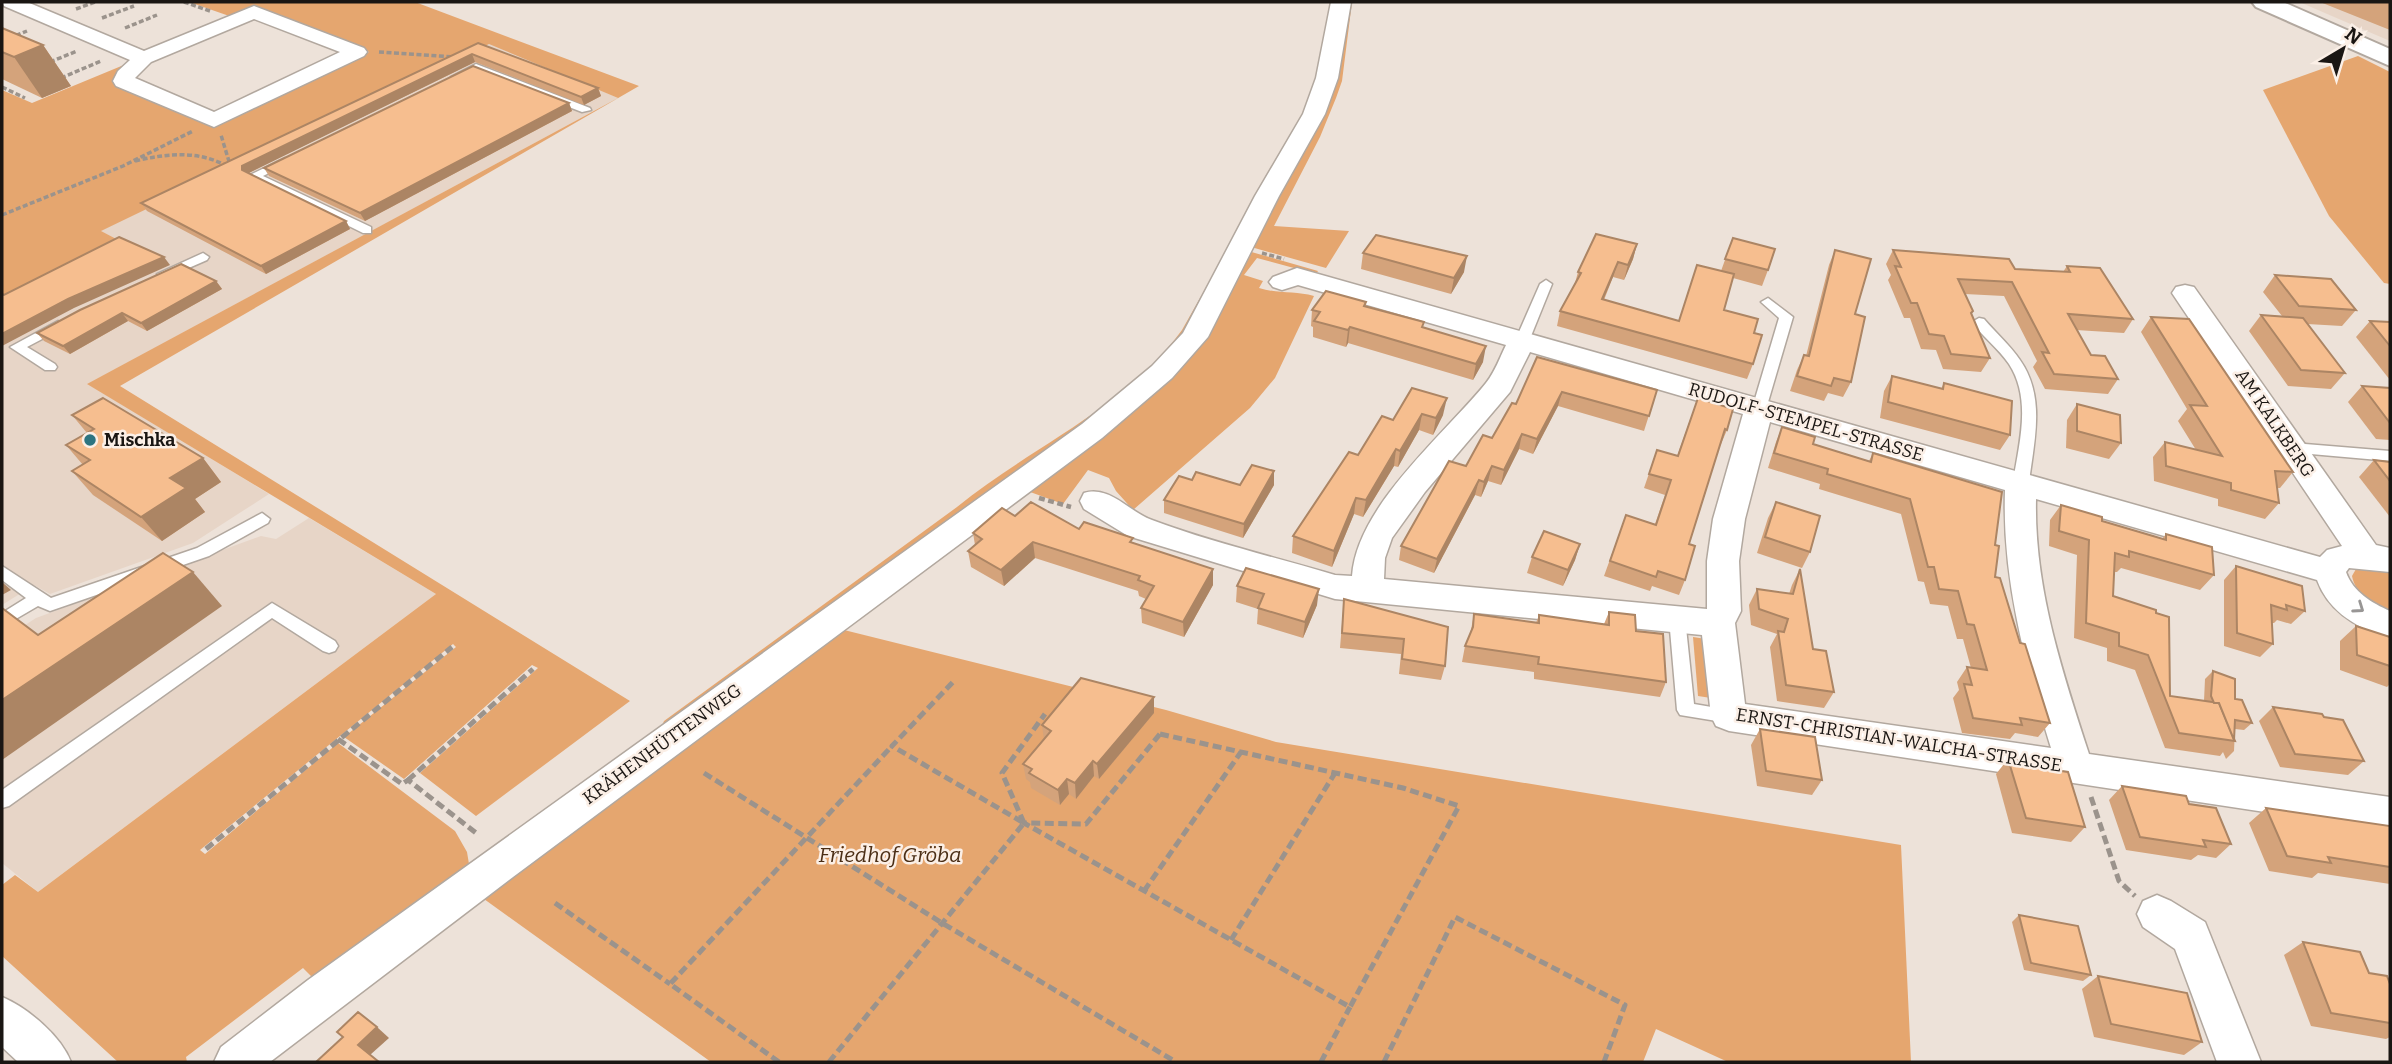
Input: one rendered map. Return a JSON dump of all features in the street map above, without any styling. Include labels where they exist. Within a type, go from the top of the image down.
[{"type":"main road","points":[[2264,2],[2390,58]]},
{"type":"street","points":[[10,2],[144,58]]},
{"type":"street","name":"KRÄHENHÜTTENWEG","points":[[236,1062],[323,994],[1091,431],[1162,372],[1194,337],[1314,114],[1327,78],[1341,2]]},
{"type":"street","points":[[254,12],[357,52],[214,120],[124,81],[125,75],[144,58],[254,12]]},
{"type":"street","name":"RUDOLF-STEMPEL-STRASSE","points":[[1282,282],[1297,276],[2330,572]]},
{"type":"street","name":"AM KALKBERG","points":[[2185,293],[2292,449],[2377,557]]},
{"type":"street","points":[[1367,590],[1369,558],[1377,535],[1414,484],[1500,385],[1522,341]]},
{"type":"street","name":"ERNST-CHRISTIAN-WALCHA-STRASSE","points":[[1759,409],[1729,519],[1723,561],[1724,611],[1718,623],[1729,716],[2390,814]]},
{"type":"street","name":"ERNST-CHRISTIAN-WALCHA-STRASSE","points":[[2021,482],[2023,568],[2040,655],[2078,769]]},
{"type":"street","points":[[1095,501],[1139,528],[1335,587],[1718,623]]},
{"type":"street","points":[[2377,557],[2344,556],[2332,565],[2330,572],[2340,593],[2351,604],[2390,625]]},
{"type":"street","points":[[2157,914],[2191,936],[2239,1062]]},
{"type":"street","points":[[2,1018],[49,1062]]},
{"type":"lane","points":[[445,82],[476,67],[586,110]]},
{"type":"lane","points":[[290,158],[254,176],[367,230]]},
{"type":"lane","points":[[154,278],[203,257]]},
{"type":"lane","points":[[1522,341],[1546,284]]},
{"type":"lane","points":[[1759,409],[1786,317],[1768,302]]},
{"type":"lane","points":[[50,367],[17,346],[70,319]]},
{"type":"lane","points":[[1979,322],[2016,363],[2026,382],[2030,402],[2021,482]]},
{"type":"lane","points":[[2292,449],[2390,456]]},
{"type":"lane","points":[[2,572],[50,605],[202,552],[261,519]]},
{"type":"lane","points":[[2,621],[38,598]]},
{"type":"lane","points":[[2,800],[272,609],[330,646]]},
{"type":"lane","points":[[1677,618],[1686,709],[1729,716]]},
{"type":"path","points":[[76,9],[94,2]]},
{"type":"path","points":[[101,19],[134,6]]},
{"type":"path","points":[[125,28],[157,15]]},
{"type":"path","points":[[2,41],[29,30]]},
{"type":"path","points":[[66,76],[42,65],[78,51]]},
{"type":"path","points":[[357,52],[460,58]]},
{"type":"path","points":[[57,79],[102,61]]},
{"type":"path","points":[[2,88],[26,98]]},
{"type":"path","points":[[2,215],[135,160],[214,120],[222,136],[231,168],[217,159],[193,152],[135,160]]},
{"type":"path","points":[[1013,487],[1068,508],[1095,501]]},
{"type":"path","points":[[206,849],[452,648]]},
{"type":"path","points":[[338,740],[401,784],[533,669]]},
{"type":"path","points":[[670,984],[953,682]]},
{"type":"path","points":[[1024,823],[1002,773],[1045,714]]},
{"type":"path","points":[[1024,823],[1086,824],[1160,734],[1403,788],[1459,806],[1321,1062]]},
{"type":"path","points":[[892,747],[1350,1007]]},
{"type":"path","points":[[1144,891],[1241,752]]},
{"type":"path","points":[[2078,769],[2119,881],[2157,914]]},
{"type":"path","points":[[704,773],[943,923],[1176,1062]]},
{"type":"path","points":[[1231,940],[1335,773]]},
{"type":"path","points":[[408,780],[476,833]]},
{"type":"path","points":[[829,1062],[1024,823]]},
{"type":"path","points":[[555,902],[779,1062]]},
{"type":"path","points":[[1384,1062],[1455,917],[1625,1005],[1604,1062]]},
{"type":"shaded area","points":[[2299,2],[2390,2],[2390,41],[2304,4]]},
{"type":"shaded area","points":[[489,43],[618,98],[88,384],[269,494],[193,543],[50,594],[34,585],[2,605],[2,294],[14,300],[123,242],[100,231]]},
{"type":"shaded area","points":[[309,518],[436,594],[38,892],[2,863],[2,640],[36,618],[261,536],[276,539]]},
{"type":"green space","points":[[189,2],[415,2],[639,86],[120,386],[630,701],[476,816],[420,773],[538,668],[532,665],[404,779],[344,737],[456,647],[453,644],[200,850],[205,854],[338,743],[455,831],[467,852],[470,870],[318,983],[303,968],[186,1057],[187,1062],[118,1062],[2,956],[2,885],[15,875],[38,892],[436,594],[87,384],[618,98],[489,44],[101,231],[124,243],[14,300],[2,294],[2,90],[32,103],[131,62],[122,75],[215,124],[369,52],[257,9],[235,18]]},
{"type":"green space","points":[[1331,2],[1335,2],[1317,93],[1187,332],[1136,387],[658,736],[664,721],[985,485],[1105,405],[1159,358],[1182,330],[1305,112],[1318,76]]},
{"type":"green space","points":[[1347,2],[1352,2],[1342,81],[1320,137],[1274,226],[1349,231],[1326,268],[1251,247]]},
{"type":"green space","points":[[2358,56],[2390,72],[2390,284],[2384,283],[2329,216],[2263,90]]},
{"type":"green space","points":[[1248,251],[1318,271],[1316,274],[1257,258],[1244,275],[1263,281],[1259,288],[1314,296],[1275,378],[1250,408],[1133,510],[1116,491],[1109,478],[1088,470],[1063,504],[1022,489],[1145,398]]},
{"type":"green space","points":[[2365,565],[2390,568],[2390,613],[2366,599],[2357,588],[2352,576],[2356,569]]},
{"type":"green space","name":"Friedhof Gröba","points":[[844,630],[1166,710],[1276,742],[1901,845],[1911,1062],[1728,1062],[1656,1029],[1643,1062],[711,1062],[484,899]]},
{"type":"green space","points":[[1693,637],[1706,639],[1711,698],[1698,696]]},
{"type":"building","points":[[2,28],[43,45],[14,57],[2,52]]},
{"type":"building","points":[[478,43],[598,88],[581,97],[472,54],[242,166],[242,170],[346,221],[261,266],[141,203]]},
{"type":"building","points":[[473,66],[569,103],[360,213],[264,168]]},
{"type":"building","points":[[1596,234],[1637,244],[1628,265],[1618,262],[1602,299],[1679,321],[1697,265],[1734,274],[1724,310],[1758,319],[1754,333],[1762,335],[1753,364],[1560,311],[1581,273],[1578,272]]},
{"type":"building","points":[[1376,235],[1467,256],[1454,278],[1363,253]]},
{"type":"building","points":[[119,237],[164,257],[68,299],[2,334],[2,294]]},
{"type":"building","points":[[1733,238],[1775,249],[1768,270],[1725,259]]},
{"type":"building","points":[[1835,250],[1871,259],[1855,314],[1865,317],[1851,382],[1834,378],[1831,386],[1797,376],[1804,355],[1809,356]]},
{"type":"building","points":[[1893,250],[2009,259],[2015,269],[2070,272],[2067,266],[2100,268],[2133,319],[2068,314],[2091,355],[2105,356],[2118,379],[2054,374],[2042,352],[2049,353],[2012,282],[1958,279],[1990,358],[1951,354],[1944,336],[1929,334],[1917,303],[1911,303],[1895,266],[1901,267]]},
{"type":"building","points":[[181,264],[216,281],[141,323],[122,313],[63,346],[37,333],[80,310]]},
{"type":"building","points":[[2275,275],[2331,279],[2356,310],[2299,306]]},
{"type":"building","points":[[1326,291],[1366,302],[1364,306],[1424,322],[1422,327],[1486,346],[1476,364],[1350,327],[1348,330],[1314,321],[1320,312],[1312,310]]},
{"type":"building","points":[[2261,315],[2303,318],[2345,373],[2301,370]]},
{"type":"building","points":[[2151,317],[2189,319],[2293,472],[2275,471],[2279,503],[2231,490],[2231,483],[2166,466],[2165,442],[2222,456],[2190,405],[2207,406]]},
{"type":"building","points":[[2370,321],[2390,322],[2390,346]]},
{"type":"building","points":[[1537,357],[1657,390],[1649,416],[1562,392],[1537,439],[1522,434],[1504,470],[1492,466],[1484,482],[1479,480],[1437,559],[1401,546],[1449,461],[1466,466],[1483,435],[1492,438],[1512,403],[1516,404]]},
{"type":"building","points":[[1892,376],[1943,389],[1944,383],[2012,401],[2010,435],[1888,402]]},
{"type":"building","points":[[2362,386],[2390,388],[2390,423]]},
{"type":"building","points":[[1412,388],[1447,398],[1436,418],[1422,414],[1400,451],[1396,449],[1366,500],[1356,498],[1334,551],[1293,536],[1349,452],[1358,455],[1382,416],[1393,420]]},
{"type":"building","points":[[103,398],[203,458],[170,478],[186,488],[141,517],[72,471],[90,460],[66,445],[94,429],[72,415]]},
{"type":"building","points":[[1698,398],[1733,409],[1689,544],[1695,546],[1685,580],[1658,571],[1656,577],[1610,561],[1626,515],[1656,525],[1671,480],[1649,474],[1657,450],[1678,456]]},
{"type":"building","points":[[2077,404],[2120,415],[2121,443],[2077,431]]},
{"type":"building","points":[[1782,427],[1815,437],[1813,444],[1871,462],[1873,453],[2002,492],[1995,545],[1999,546],[1995,577],[2000,578],[2020,643],[2025,644],[2050,723],[2020,718],[2022,725],[1973,718],[1964,684],[1972,685],[1967,667],[1987,670],[1974,625],[1967,624],[1958,591],[1939,589],[1934,567],[1928,567],[1910,499],[1827,474],[1828,469],[1774,453]]},
{"type":"building","points":[[2374,460],[2390,462],[2390,481]]},
{"type":"building","points":[[1252,465],[1274,471],[1244,524],[1164,500],[1179,476],[1192,480],[1196,472],[1240,485]]},
{"type":"building","points":[[1031,502],[1079,529],[1084,522],[1133,538],[1130,542],[1213,569],[1183,622],[1141,608],[1154,586],[1138,580],[1140,576],[1033,542],[1001,570],[968,551],[982,539],[973,533],[1002,508],[1015,516]]},
{"type":"building","points":[[1776,502],[1820,516],[1810,552],[1765,537]]},
{"type":"building","points":[[2061,505],[2102,517],[2102,521],[2166,540],[2166,534],[2212,547],[2214,575],[2129,551],[2129,557],[2115,553],[2113,596],[2169,617],[2170,696],[2219,703],[2235,741],[2179,733],[2148,655],[2119,646],[2119,633],[2086,623],[2089,540],[2059,531]]},
{"type":"building","points":[[1544,531],[1580,544],[1568,570],[1532,557]]},
{"type":"building","points":[[163,553],[193,572],[2,700],[2,608],[38,635]]},
{"type":"building","points":[[2236,566],[2302,586],[2305,611],[2286,605],[2287,610],[2271,605],[2273,644],[2237,633]]},
{"type":"building","points":[[1246,568],[1319,589],[1305,622],[1258,608],[1264,594],[1237,586]]},
{"type":"building","points":[[1800,569],[1813,649],[1826,651],[1834,692],[1786,685],[1778,631],[1784,632],[1788,619],[1759,609],[1757,589],[1793,594]]},
{"type":"building","points":[[1344,599],[1448,627],[1445,666],[1402,659],[1404,639],[1342,633]]},
{"type":"building","points":[[1609,612],[1635,615],[1636,631],[1663,634],[1666,682],[1538,664],[1539,657],[1465,646],[1473,627],[1474,614],[1539,623],[1539,615],[1609,625]]},
{"type":"building","points":[[2356,626],[2390,637],[2390,666],[2357,655]]},
{"type":"building","points":[[2213,671],[2235,679],[2235,699],[2242,700],[2252,723],[2235,720],[2234,740],[2219,703],[2214,703],[2211,696]]},
{"type":"building","points":[[1081,678],[1154,697],[1097,764],[1093,761],[1075,783],[1067,779],[1058,790],[1029,773],[1032,769],[1023,764],[1051,731],[1042,725]]},
{"type":"building","points":[[2273,707],[2343,720],[2364,761],[2295,754]]},
{"type":"building","points":[[1760,729],[1815,737],[1822,780],[1766,771]]},
{"type":"building","points":[[2008,759],[2068,772],[2085,827],[2026,818]]},
{"type":"building","points":[[2122,786],[2186,796],[2189,804],[2216,808],[2231,844],[2203,840],[2206,847],[2140,837]]},
{"type":"building","points":[[2266,808],[2390,826],[2390,867],[2328,857],[2331,863],[2287,856]]},
{"type":"building","points":[[2019,915],[2078,926],[2091,975],[2031,963]]},
{"type":"building","points":[[2303,942],[2360,952],[2369,973],[2387,976],[2390,984],[2390,1023],[2331,1013]]},
{"type":"building","points":[[2098,976],[2187,993],[2202,1042],[2111,1024]]},
{"type":"building","points":[[358,1012],[377,1027],[358,1045],[379,1062],[316,1062],[343,1037],[337,1032]]},
{"type":"place","name":"Mischka","points":[[90,440]]}]
